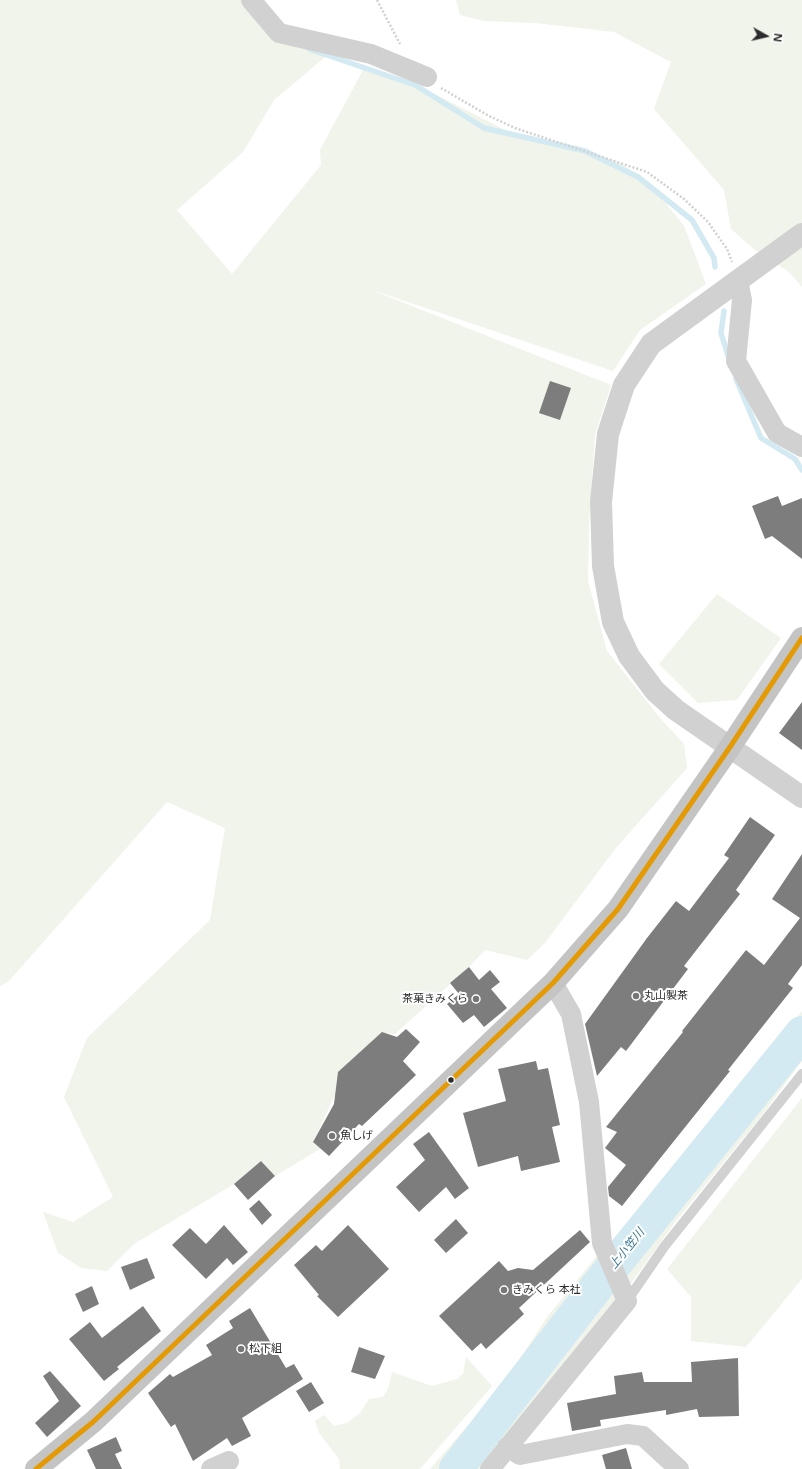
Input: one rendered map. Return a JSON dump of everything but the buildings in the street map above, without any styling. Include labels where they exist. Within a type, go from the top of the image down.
[{"type":"main road","points":[[42,1467],[93,1422],[553,983],[618,909],[730,747],[802,638]]},
{"type":"street","points":[[251,0],[279,33],[372,54],[427,77]]},
{"type":"street","points":[[802,234],[651,344],[624,385],[608,434],[602,502],[603,566],[613,622],[629,656],[655,691],[676,710],[802,797]]},
{"type":"street","points":[[738,281],[742,300],[736,361],[777,433],[802,447]]},
{"type":"street","points":[[490,1469],[623,1294],[602,1243],[589,1102],[571,1014],[553,983]]},
{"type":"street","points":[[507,1447],[520,1455],[627,1434],[643,1436],[679,1469]]},
{"type":"lane","points":[[623,1294],[664,1247],[802,1074]]},
{"type":"path","points":[[377,0],[400,46]]},
{"type":"path","points":[[427,77],[434,84],[489,116],[515,128],[647,172],[684,198],[708,222],[727,248],[738,281]]},
{"type":"shaded area","points":[[0,0],[253,0],[279,33],[337,47],[274,100],[243,152],[177,210],[232,274],[321,165],[320,150],[363,70],[405,79],[507,131],[567,145],[621,163],[654,188],[684,226],[706,284],[640,330],[613,371],[369,289],[611,385],[595,435],[589,523],[588,581],[607,651],[660,718],[684,744],[687,768],[615,849],[545,943],[527,960],[485,950],[469,967],[395,1034],[382,1033],[335,1095],[313,1142],[322,1148],[275,1176],[261,1161],[234,1184],[134,1244],[107,1271],[81,1268],[58,1253],[43,1212],[73,1222],[113,1197],[64,1097],[87,1038],[210,920],[225,828],[167,802],[8,982],[0,986]]},
{"type":"shaded area","points":[[456,0],[802,0],[802,287],[789,272],[755,250],[731,229],[724,190],[654,109],[671,62],[614,32],[535,23],[484,21],[460,15]]},
{"type":"shaded area","points":[[717,594],[781,638],[737,700],[698,703],[659,664]]},
{"type":"shaded area","points":[[802,1011],[802,1061],[760,1118],[676,1221],[616,1304],[485,1469],[430,1469],[503,1385],[547,1317],[596,1257],[625,1230]]},
{"type":"shaded area","points":[[802,1098],[802,1279],[746,1347],[691,1341],[691,1297],[667,1269]]},
{"type":"shaded area","points":[[466,1357],[492,1386],[420,1469],[340,1469],[339,1459],[319,1433],[315,1421],[324,1415],[334,1426],[347,1423],[360,1413],[369,1399],[383,1397],[388,1389],[392,1372],[432,1386],[457,1379],[463,1374]]},
{"type":"waterway","points":[[309,49],[415,85],[484,128],[585,151],[638,177],[692,220],[714,258],[715,267]]},
{"type":"waterway","points":[[724,311],[721,333],[729,359]]},
{"type":"waterway","points":[[736,379],[761,438],[795,459],[802,470]]},
{"type":"waterway","name":"上小笠川","points":[[456,1469],[598,1285],[802,1033]]},
{"type":"transit line","points":[[36,1469],[93,1422],[553,983],[618,909],[730,747],[802,638]]},
{"type":"place","name":"丸山製茶","points":[[636,996]]},
{"type":"place","name":"茶菓きみくら","points":[[476,999]]},
{"type":"place","name":"魚しげ","points":[[332,1136]]},
{"type":"place","name":"きみくら 本社","points":[[504,1290]]},
{"type":"place","name":"松下組","points":[[241,1349]]}]
